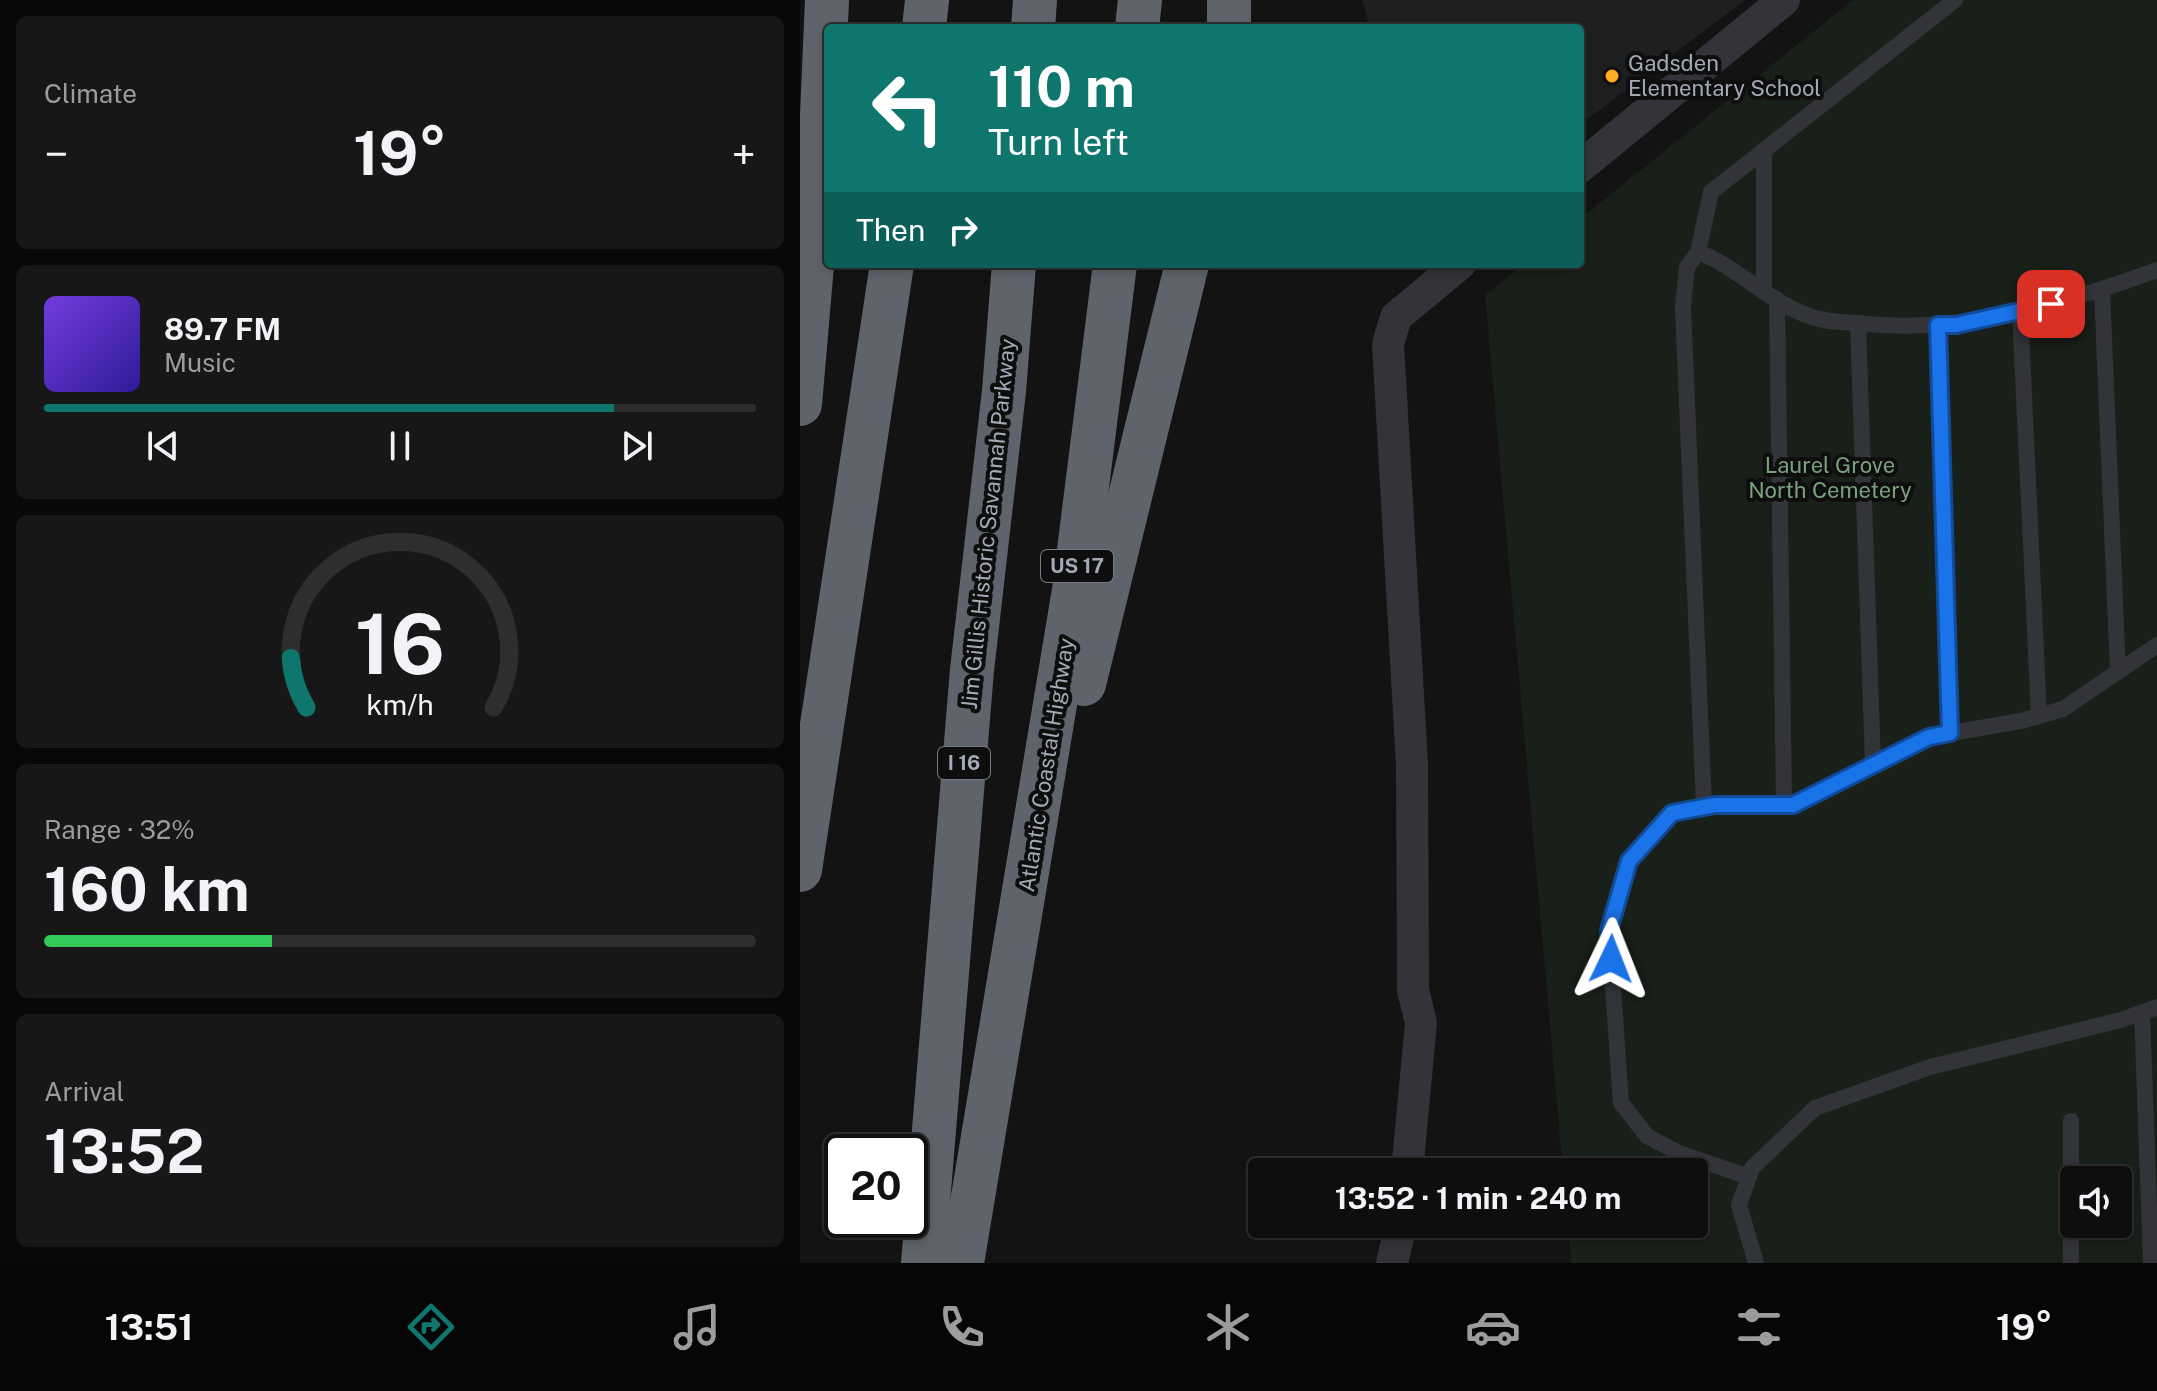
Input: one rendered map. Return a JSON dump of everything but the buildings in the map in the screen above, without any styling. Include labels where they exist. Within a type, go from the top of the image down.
[{"type":"highway","points":[[826,24],[827,0]]},
{"type":"highway","points":[[924,24],[927,0]]},
{"type":"highway","points":[[1033,24],[1035,0]]},
{"type":"highway","points":[[1137,24],[1140,0]]},
{"type":"highway","points":[[1229,0],[1229,24]]},
{"type":"highway","points":[[800,404],[819,184],[824,69]]},
{"type":"highway","points":[[800,870],[891,268]]},
{"type":"highway","name":"Jim Gillis Historic Savannah Parkway","points":[[923,1263],[972,670],[1004,391],[1014,268]]},
{"type":"highway","name":"Atlantic Coastal Highway","points":[[962,1263],[1074,590],[1114,268]]},
{"type":"highway","points":[[1030,866],[1089,666],[1186,268]]},
{"type":"street","points":[[1584,164],[1784,0]]},
{"type":"street","points":[[1408,1158],[1421,1023],[1413,990],[1412,765],[1388,344],[1396,317],[1455,268]]},
{"type":"street","points":[[1392,1263],[1398,1238]]},
{"type":"lane","points":[[1704,807],[1683,307],[1687,267],[1698,252],[1711,192],[1955,0]]},
{"type":"lane","points":[[1764,150],[1784,805]]},
{"type":"lane","points":[[1698,252],[1723,262],[1770,295],[1815,319],[1858,323],[1956,325],[2102,290],[2157,270]]},
{"type":"lane","points":[[2102,290],[2118,672]]},
{"type":"lane","points":[[2020,311],[2039,716]]},
{"type":"lane","points":[[1858,323],[1873,765]]},
{"type":"lane","points":[[1938,325],[1950,733]]},
{"type":"lane","points":[[1749,1177],[1679,1153],[1647,1136],[1621,1103],[1609,930],[1629,861],[1672,813],[1704,807],[1793,805],[1929,737],[2063,709],[2157,645]]},
{"type":"lane","points":[[1756,1263],[1739,1205],[1752,1168],[1815,1108],[1930,1067],[2149,1010],[2151,1263]]},
{"type":"lane","points":[[2071,1121],[2071,1263]]},
{"type":"shaded area","name":"Gadsden Elementary School","points":[[1362,0],[1745,0],[1584,122],[1584,24],[1369,24]]},
{"type":"green space","name":"Laurel Grove North Cemetery","points":[[1853,0],[2157,0],[2157,1263],[1571,1263],[1569,1238],[1708,1238],[1708,1158],[1562,1158],[1485,295],[1519,268],[1584,268],[1584,216]]},
{"type":"place","name":"Gadsden Elementary School","points":[[1612,76]]},
{"type":"route","points":[[1611,959],[1609,930],[1629,861],[1672,813],[1715,805],[1793,805],[1929,737],[1950,733],[1938,325],[1956,325],[2051,304]]}]
